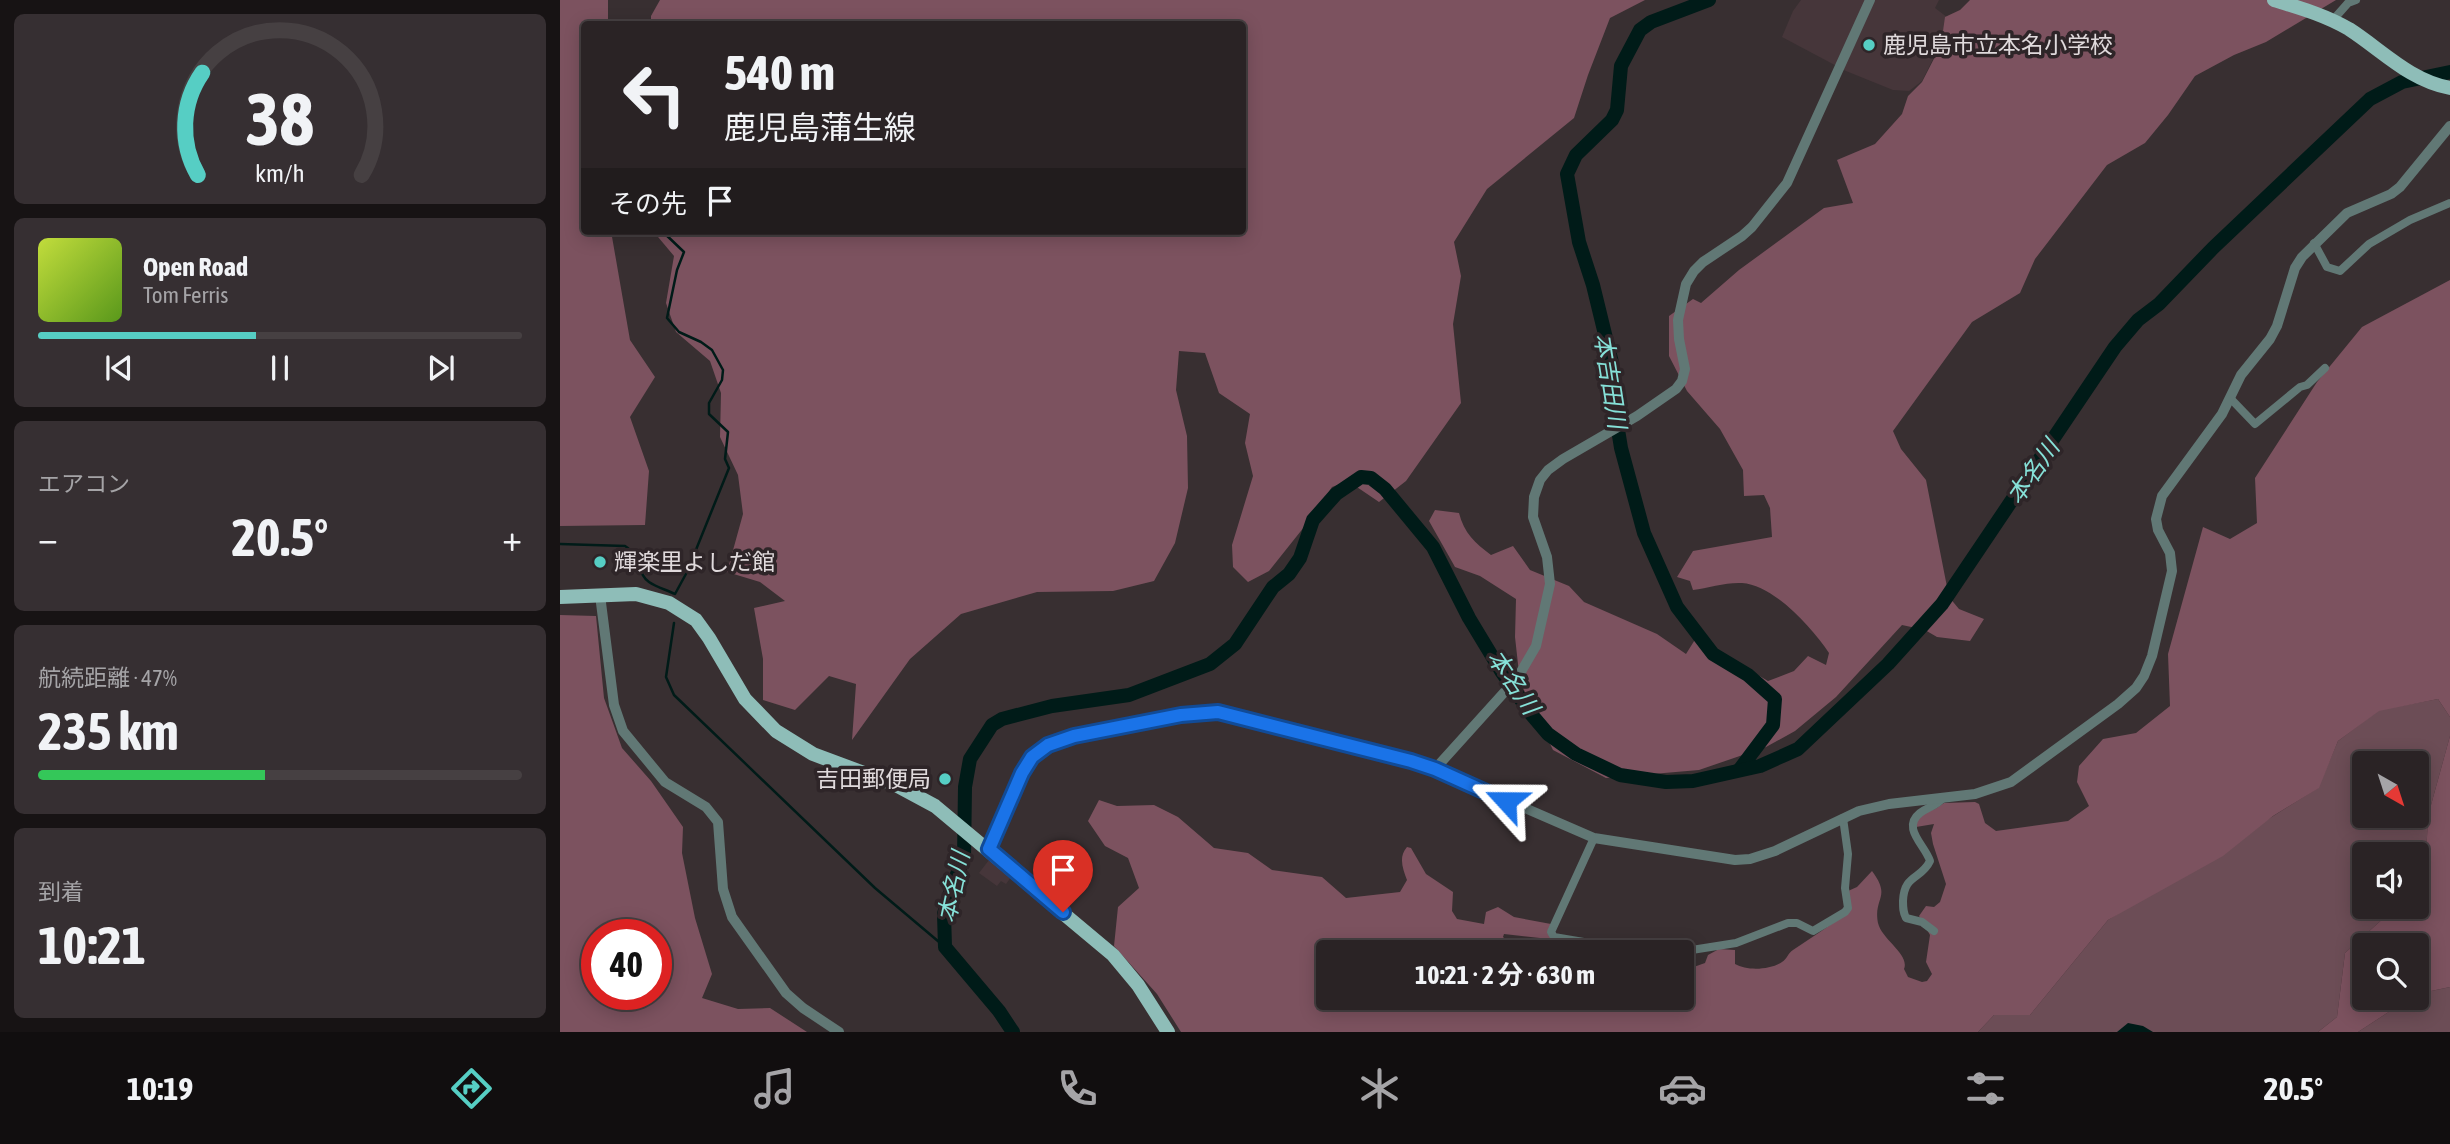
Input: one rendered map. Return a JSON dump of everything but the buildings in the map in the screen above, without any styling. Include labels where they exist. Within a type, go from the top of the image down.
[{"type":"main road","points":[[2274,0],[2333,20],[2406,72],[2450,89]]},
{"type":"main road","points":[[560,597],[623,594],[652,597],[669,603],[696,620],[745,699],[776,731],[813,754],[896,785],[935,806],[1113,955],[1138,985],[1168,1032]]},
{"type":"street","points":[[1435,769],[1518,677],[1536,646],[1550,584],[1547,557],[1533,517],[1536,489],[1548,471],[1624,424],[1676,389],[1682,381],[1685,369],[1678,320],[1686,284],[1703,262],[1752,227],[1787,183],[1870,0]]},
{"type":"street","points":[[2333,20],[2348,3],[2356,0]]},
{"type":"street","points":[[983,845],[1022,773],[1039,750],[1067,738],[1181,715],[1218,712],[1435,769],[1594,838],[1722,858],[1750,859],[1775,851],[1859,811],[1889,804],[1990,791],[2011,782],[2136,688],[2152,656],[2172,571],[2170,553],[2158,530],[2156,519],[2161,496],[2231,399],[2241,375],[2270,340],[2277,327],[2295,268],[2314,243],[2354,209],[2392,194],[2450,126]]},
{"type":"street","points":[[2314,243],[2327,267],[2340,271],[2369,244],[2410,220],[2450,204]]},
{"type":"street","points":[[2231,399],[2255,424],[2300,387],[2308,385],[2325,368]]},
{"type":"street","points":[[600,595],[614,705],[623,731],[666,782],[706,807],[718,822],[723,889],[732,917],[786,993],[839,1032]]},
{"type":"street","points":[[1934,931],[1922,922],[1906,918],[1903,890],[1930,861],[1914,834],[1914,818],[1943,799]]},
{"type":"street","points":[[1694,950],[1736,943],[1788,923],[1797,923],[1813,931],[1845,912],[1848,908],[1845,888],[1848,855],[1843,818]]},
{"type":"street","points":[[1572,940],[1554,937],[1551,932],[1594,838]]},
{"type":"shaded area","points":[[560,0],[608,0],[608,21],[581,21],[581,235],[612,235],[630,340],[655,377],[630,417],[649,471],[645,525],[560,526]]},
{"type":"shaded area","points":[[660,0],[1645,0],[1610,18],[1574,118],[1487,189],[1454,242],[1461,276],[1453,324],[1461,403],[1406,481],[1379,502],[1348,481],[1332,487],[1316,512],[1269,571],[1248,582],[1233,567],[1232,545],[1253,476],[1245,443],[1250,414],[1219,393],[1205,353],[1179,351],[1176,390],[1187,436],[1188,488],[1175,543],[1154,581],[1113,591],[1037,592],[961,614],[910,659],[852,740],[856,684],[829,676],[795,710],[763,700],[763,659],[754,608],[785,601],[760,582],[727,572],[743,514],[738,475],[720,437],[721,393],[710,361],[676,332],[666,303],[674,256],[656,235],[1246,235],[1246,21],[651,21]]},
{"type":"shaded area","name":"鹿児島市立本名小学校","points":[[1801,0],[1939,0],[1935,8],[1952,21],[1922,81],[1909,91],[1893,90],[1846,71],[1782,37]]},
{"type":"shaded area","points":[[1970,0],[2336,0],[2266,42],[2195,76],[2145,143],[2107,165],[2035,259],[2020,293],[1972,322],[1893,431],[1901,449],[1926,480],[1949,597],[1959,609],[1984,619],[1970,641],[1937,637],[1925,630],[1902,625],[1836,697],[1795,731],[1766,747],[1699,770],[1606,778],[1553,750],[1520,682],[1515,637],[1516,599],[1480,576],[1455,567],[1429,521],[1435,510],[1459,513],[1471,537],[1491,555],[1513,546],[1530,570],[1569,586],[1584,602],[1657,634],[1686,654],[1701,630],[1719,652],[1768,681],[1794,671],[1808,656],[1826,665],[1829,653],[1822,643],[1791,609],[1767,591],[1742,583],[1693,590],[1690,581],[1677,577],[1693,551],[1772,537],[1770,508],[1764,495],[1744,496],[1743,470],[1720,429],[1687,391],[1669,356],[1669,316],[1693,299],[1701,303],[1739,270],[1824,208],[1853,203],[1837,160],[1875,144],[1902,114],[1908,96],[1922,82],[1941,45],[1945,17],[1960,10]]},
{"type":"shaded area","points":[[2450,280],[2450,717],[2438,699],[2379,711],[2338,741],[2319,788],[2273,816],[2223,856],[2108,920],[2030,1015],[1994,1015],[1978,1032],[1181,1032],[1157,994],[1114,946],[1118,907],[1139,888],[1128,858],[1105,846],[1088,821],[1099,800],[1117,806],[1154,805],[1178,817],[1214,848],[1248,853],[1272,870],[1322,877],[1346,898],[1400,892],[1407,880],[1402,863],[1404,851],[1407,847],[1411,848],[1426,874],[1453,892],[1452,911],[1457,919],[1484,924],[1486,912],[1498,907],[1514,917],[1551,924],[1550,940],[1504,934],[1506,940],[1316,940],[1316,1010],[1694,1010],[1694,967],[1705,963],[1708,955],[1719,949],[1735,950],[1735,964],[1740,966],[1759,969],[1777,965],[1784,961],[1791,951],[1847,913],[1848,891],[1857,887],[1872,871],[1881,887],[1877,914],[1881,929],[1903,958],[1908,977],[1927,981],[1932,974],[1926,962],[1930,935],[1919,916],[1926,906],[1934,907],[1940,902],[1946,884],[1933,844],[1931,833],[1934,824],[1916,827],[1914,824],[1922,813],[1944,803],[1979,804],[1985,823],[1996,831],[2068,821],[2089,806],[2077,782],[2079,766],[2103,739],[2136,733],[2170,706],[2168,654],[2203,527],[2230,539],[2257,523],[2255,478],[2317,382],[2362,327]]},
{"type":"shaded area","points":[[560,615],[596,616],[604,698],[622,748],[651,781],[683,827],[682,853],[695,918],[712,974],[702,998],[738,1009],[770,1008],[807,1032],[560,1032]]},
{"type":"shaded area","points":[[2438,699],[2450,717],[2450,736],[2429,812],[2429,751],[2352,751],[2352,828],[2427,828],[2427,842],[2352,842],[2352,919],[2383,919],[2367,933],[2352,933],[2352,947],[2345,953],[2337,1017],[2318,1032],[1978,1032],[1994,1015],[2030,1015],[2108,920],[2318,788],[2338,741],[2379,710]]},
{"type":"shaded area","points":[[2450,736],[2450,987],[2429,991],[2429,933],[2367,933],[2383,919],[2429,919],[2429,842],[2427,842],[2429,812]]},
{"type":"shaded area","points":[[989,860],[1011,877],[1006,884],[1001,881],[997,886],[979,873]]},
{"type":"shaded area","points":[[2352,947],[2352,1010],[2392,1010],[2358,1032],[2318,1032],[2337,1017],[2345,953]]},
{"type":"shaded area","points":[[2450,987],[2450,1032],[2358,1032],[2392,1010],[2429,1010],[2429,991]]},
{"type":"shaded area","points":[[2128,1023],[2143,1026],[2153,1032],[2117,1032]]},
{"type":"waterway","name":"本吉田川","points":[[1709,0],[1651,22],[1640,30],[1621,66],[1617,110],[1612,120],[1576,155],[1567,174],[1579,242],[1593,285],[1612,363],[1610,380],[1621,448],[1644,533],[1677,607],[1713,654],[1748,675],[1775,699],[1773,725],[1740,769]]},
{"type":"waterway","name":"本名川","points":[[1013,1032],[999,1011],[945,947],[944,914],[964,858],[965,787],[970,759],[992,725],[1002,719],[1052,706],[1129,695],[1210,664],[1235,644],[1273,587],[1289,574],[1300,558],[1313,520],[1336,494],[1361,477],[1371,478],[1385,489],[1433,547],[1469,618],[1501,671],[1548,734],[1576,754],[1620,775],[1666,782],[1693,781],[1760,766],[1798,749],[1888,664],[1942,604],[2115,347],[2138,320],[2159,304],[2213,248],[2370,99],[2402,82],[2450,72]]},
{"type":"waterway","points":[[560,544],[625,546],[635,555],[642,574],[649,582],[675,594],[687,572],[729,468],[725,459],[728,432],[709,414],[709,403],[722,380],[723,370],[712,350],[679,332],[667,318],[677,270],[684,252],[666,235]]},
{"type":"waterway","points":[[674,623],[666,677],[674,695],[875,888],[945,947]]},
{"type":"place","name":"鹿児島市立本名小学校","points":[[1869,45]]},
{"type":"place","name":"輝楽里よしだ館","points":[[600,562]]},
{"type":"place","name":"吉田郵便局","points":[[945,779]]},
{"type":"route","points":[[1063,912],[989,849],[1022,773],[1032,757],[1048,745],[1074,736],[1181,715],[1218,712],[1411,761],[1506,801]]}]
